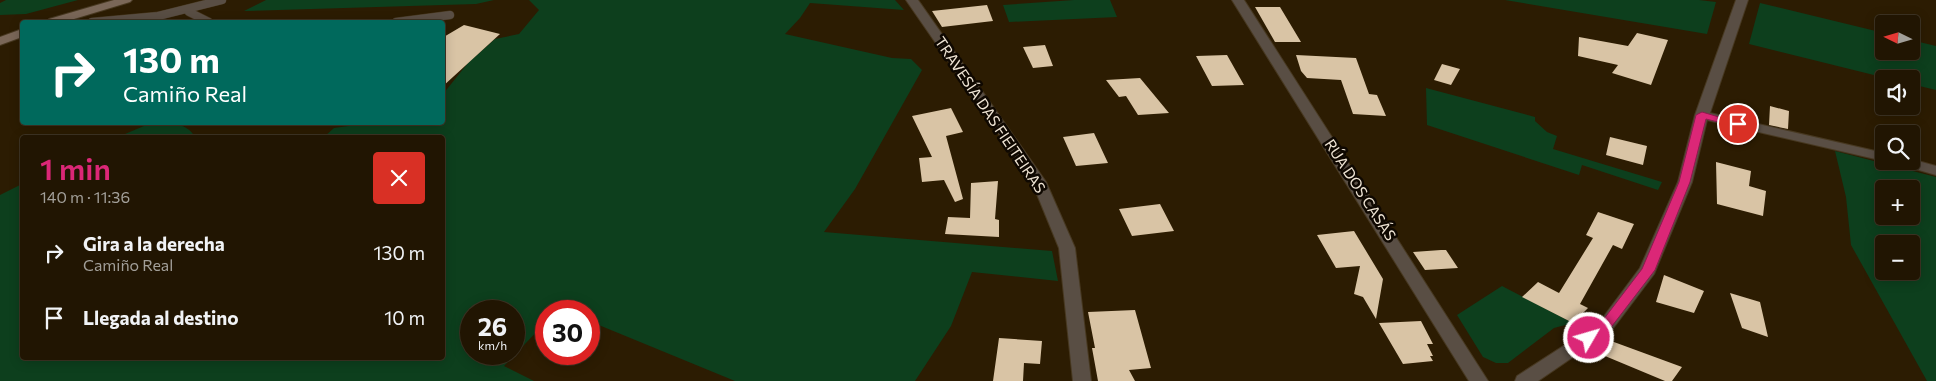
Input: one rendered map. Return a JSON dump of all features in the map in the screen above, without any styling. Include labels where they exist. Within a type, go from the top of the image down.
[{"type":"street","points":[[61,20],[126,0]]},
{"type":"street","name":"TRAVESÍA DAS FIEITEIRAS","points":[[912,0],[1038,182],[1067,248],[1082,381]]},
{"type":"street","name":"RÚA DOS CASÁS","points":[[1238,0],[1479,381]]},
{"type":"street","points":[[1524,381],[1605,327],[1648,270],[1685,182],[1702,115],[1742,0]]},
{"type":"street","points":[[0,41],[20,34]]},
{"type":"street","points":[[1702,115],[1875,155]]},
{"type":"street","points":[[1920,166],[1936,171]]},
{"type":"lane","points":[[137,20],[189,12],[222,0]]},
{"type":"lane","points":[[189,12],[204,20]]},
{"type":"lane","points":[[411,20],[450,15]]},
{"type":"green space","points":[[6,0],[78,0],[26,14],[0,15],[0,3]]},
{"type":"green space","points":[[266,0],[494,0],[476,4],[244,11]]},
{"type":"green space","points":[[529,0],[895,0],[904,10],[810,3],[800,18],[785,34],[892,58],[911,59],[922,70],[855,189],[824,232],[1052,251],[1058,281],[972,272],[951,326],[915,381],[735,381],[600,326],[600,300],[535,300],[535,334],[525,344],[525,300],[460,300],[460,365],[505,365],[534,381],[0,381],[0,195],[20,185],[20,360],[445,360],[445,135],[326,135],[334,128],[356,125],[445,125],[445,92],[468,63],[495,39],[519,34],[539,10]]},
{"type":"green space","points":[[1074,0],[1110,0],[1117,17],[1009,22],[1003,5]]},
{"type":"green space","points":[[1505,0],[1699,0],[1716,2],[1707,34]]},
{"type":"green space","points":[[1760,3],[1875,31],[1875,60],[1920,60],[1920,42],[1936,46],[1936,90],[1920,86],[1920,70],[1875,70],[1875,75],[1749,44]]},
{"type":"green space","points":[[1426,88],[1535,117],[1535,121],[1547,132],[1557,136],[1553,149],[1662,182],[1658,190],[1582,165],[1579,175],[1427,125]]},
{"type":"green space","points":[[146,125],[179,125],[187,128],[193,135],[123,135]]},
{"type":"green space","points":[[1835,151],[1875,161],[1875,170],[1909,170],[1936,177],[1936,381],[1927,381],[1851,245],[1846,197]]},
{"type":"green space","points":[[1502,286],[1573,323],[1554,328],[1508,363],[1496,363],[1483,357],[1457,315]]},
{"type":"building","points":[[987,5],[993,21],[942,27],[932,11]]},
{"type":"building","points":[[1255,7],[1280,7],[1301,42],[1275,42]]},
{"type":"building","points":[[464,25],[500,34],[445,84],[445,36]]},
{"type":"building","points":[[1637,33],[1668,40],[1651,85],[1612,73],[1618,65],[1578,56],[1579,37],[1628,46]]},
{"type":"building","points":[[1045,45],[1053,66],[1033,68],[1023,47]]},
{"type":"building","points":[[1227,55],[1244,85],[1212,86],[1196,56]]},
{"type":"building","points":[[1296,55],[1356,58],[1369,94],[1377,95],[1386,116],[1353,114],[1341,80],[1307,78],[1301,71]]},
{"type":"building","points":[[1442,64],[1460,69],[1451,85],[1434,80]]},
{"type":"building","points":[[1140,78],[1169,113],[1138,115],[1126,96],[1119,97],[1106,80]]},
{"type":"building","points":[[1770,106],[1789,111],[1788,129],[1769,125]]},
{"type":"building","points":[[951,108],[963,132],[946,136],[963,199],[955,202],[944,180],[922,182],[919,158],[932,157],[912,116]]},
{"type":"building","points":[[1094,133],[1108,163],[1076,166],[1063,137]]},
{"type":"building","points":[[1610,137],[1647,146],[1643,165],[1606,155]]},
{"type":"building","points":[[1716,162],[1751,171],[1749,186],[1766,191],[1763,216],[1717,204]]},
{"type":"building","points":[[998,181],[995,219],[999,220],[999,237],[945,234],[948,217],[970,218],[971,183]]},
{"type":"building","points":[[1160,204],[1174,231],[1132,236],[1119,209]]},
{"type":"building","points":[[1598,212],[1634,224],[1622,249],[1613,245],[1580,304],[1588,308],[1573,323],[1522,297],[1538,282],[1559,293],[1593,238],[1586,235]]},
{"type":"building","points":[[1354,231],[1383,279],[1376,319],[1363,297],[1354,294],[1360,266],[1336,268],[1317,235]]},
{"type":"building","points":[[1446,250],[1458,268],[1425,270],[1413,252]]},
{"type":"building","points":[[1664,275],[1704,291],[1694,313],[1656,302]]},
{"type":"building","points":[[1730,293],[1760,302],[1768,337],[1742,328]]},
{"type":"building","points":[[1135,310],[1151,368],[1129,370],[1135,381],[1098,381],[1092,348],[1095,348],[1088,312]]},
{"type":"building","points":[[1421,321],[1433,344],[1427,344],[1433,356],[1430,356],[1433,361],[1403,364],[1379,323]]},
{"type":"building","points":[[999,338],[1042,341],[1040,364],[1024,363],[1023,381],[993,381]]},
{"type":"building","points":[[1603,338],[1682,367],[1672,381],[1665,381],[1593,351],[1596,344]]},
{"type":"route","points":[[1589,338],[1605,327],[1648,270],[1685,182],[1702,115],[1738,124]]}]
